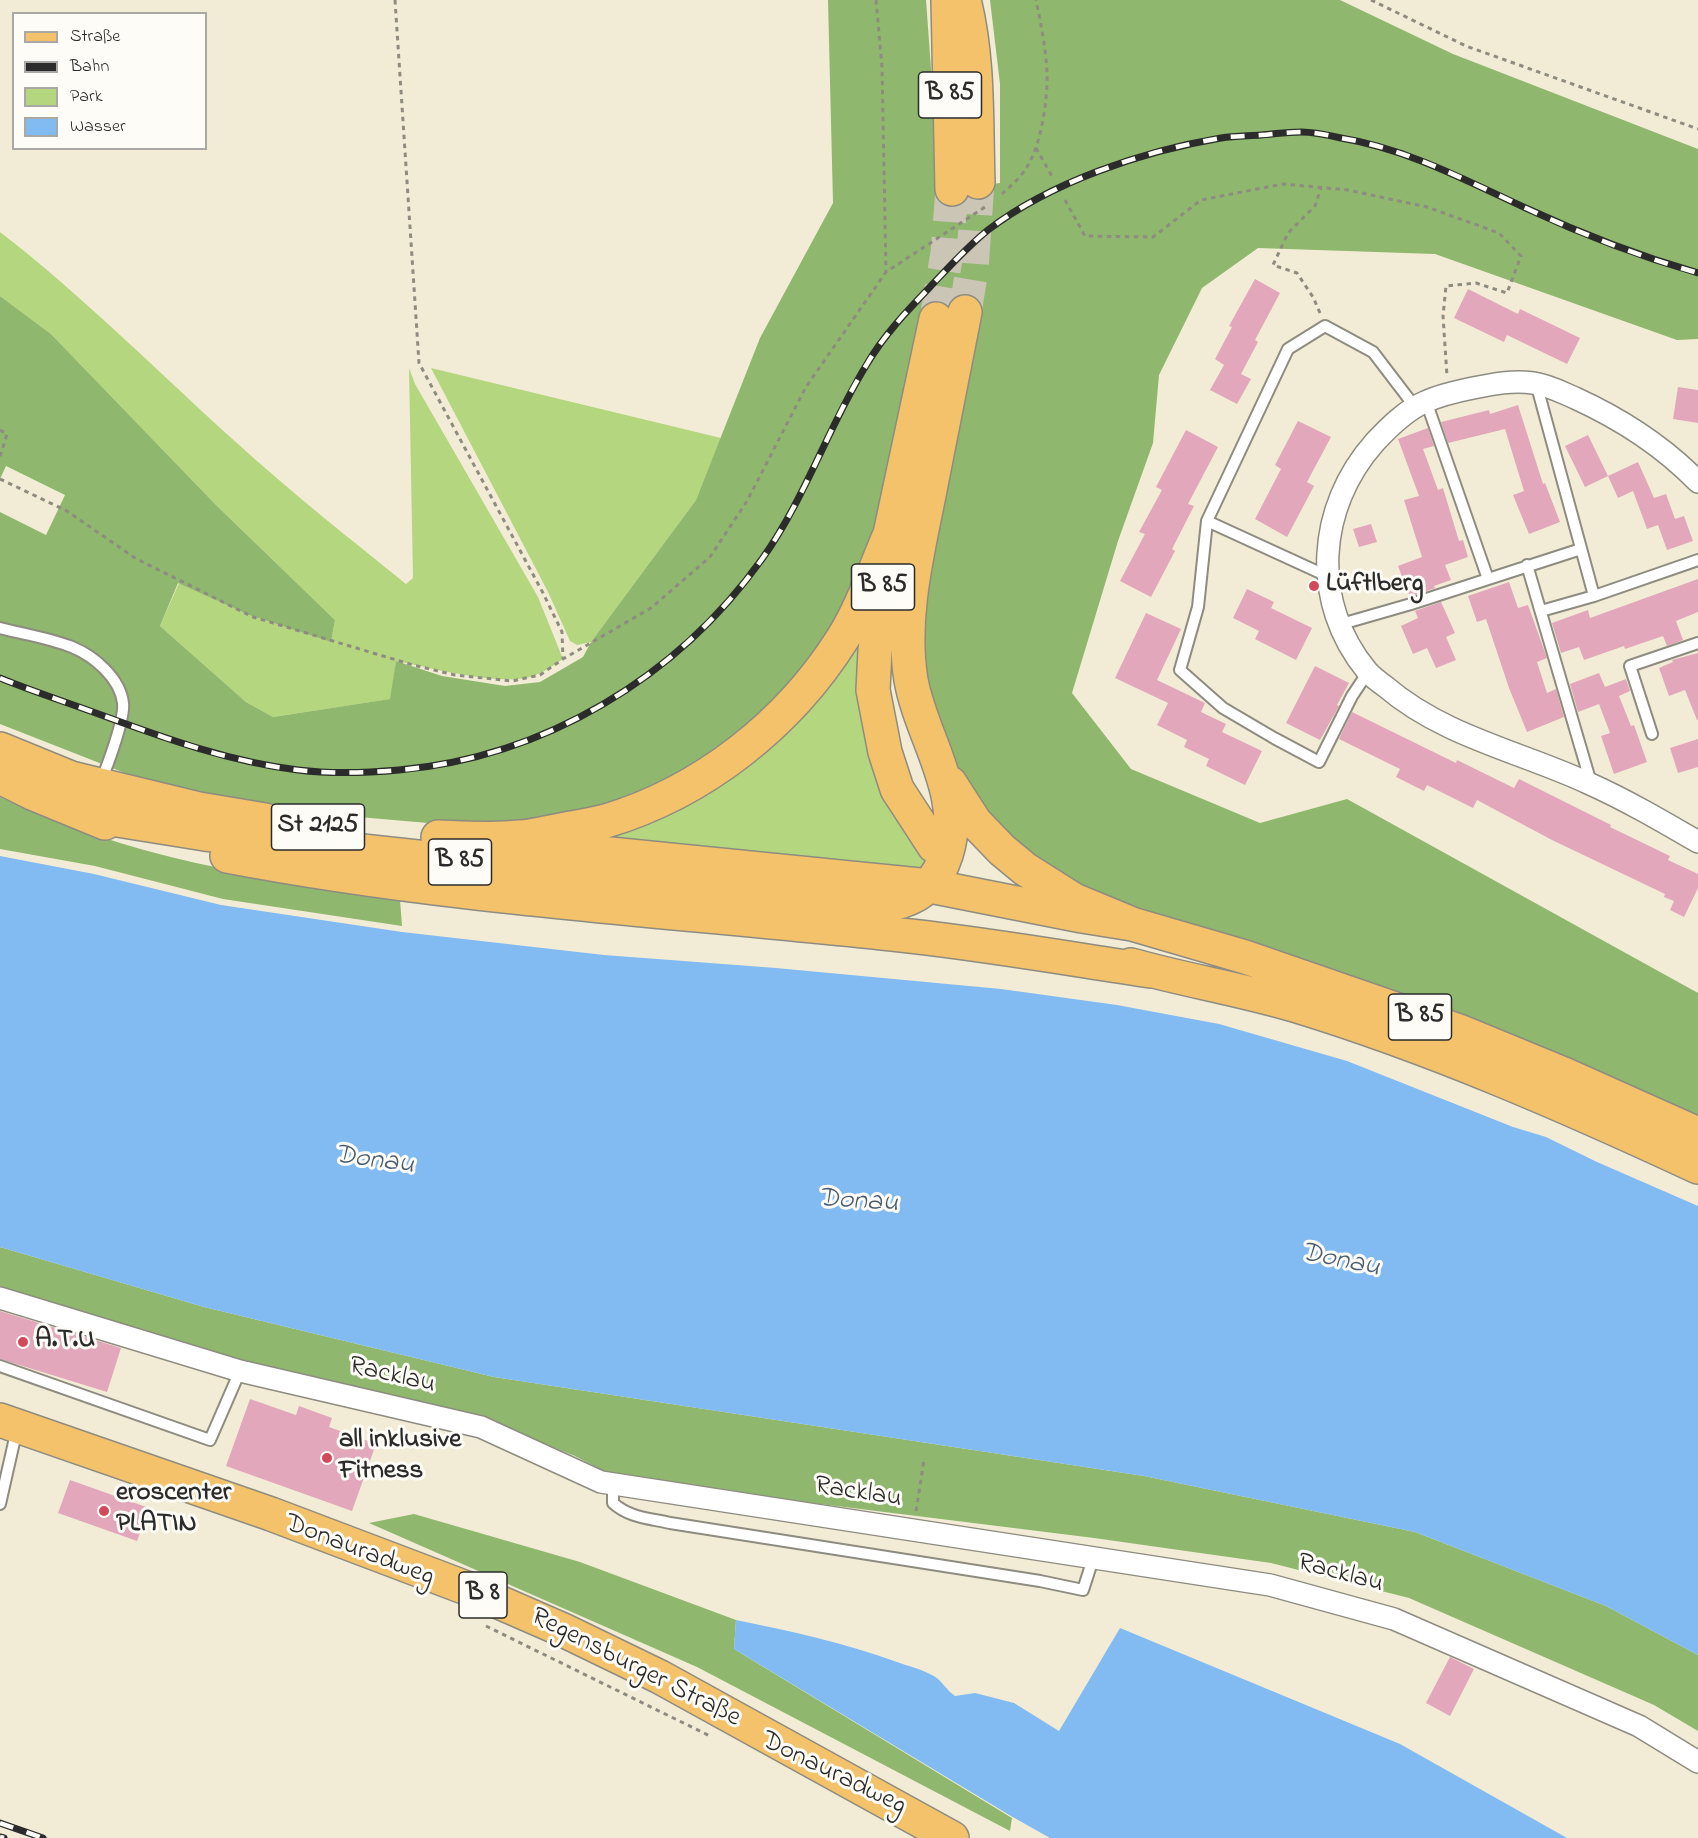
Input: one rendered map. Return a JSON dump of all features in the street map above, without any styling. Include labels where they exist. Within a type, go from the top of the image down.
[{"type":"main road","name":"B 85","points":[[948,0],[981,192]]},
{"type":"main road","name":"B 85","points":[[964,0],[970,23],[974,60],[981,192]]},
{"type":"main road","name":"B 85","points":[[92,801],[205,834],[859,906],[902,902],[915,896],[930,886],[946,856],[950,840],[949,802],[941,769],[919,714],[911,679],[909,626],[910,600],[950,315],[890,534],[861,603],[843,637],[789,708],[750,744],[724,763],[687,787],[647,806],[604,821],[521,837],[438,837]]},
{"type":"main road","name":"B 85","points":[[890,534],[875,650],[873,690],[885,752],[897,789],[934,846]]},
{"type":"main road","points":[[0,749],[71,778],[110,825],[199,851],[391,884],[913,936],[1151,971]]},
{"type":"main road","name":"B 85","points":[[941,769],[975,822],[1002,850],[1025,869],[1074,900],[1132,924],[1256,961],[1459,1031],[1566,1075],[1698,1134]]},
{"type":"main road","points":[[0,777],[32,793],[92,801]]},
{"type":"main road","name":"St 2125","points":[[92,801],[199,809],[289,824],[438,837]]},
{"type":"main road","points":[[438,837],[930,886],[1132,924]]},
{"type":"main road","name":"B 85","points":[[1007,915],[1068,946],[1151,971],[1294,1005],[1383,1035],[1520,1088],[1698,1167]]},
{"type":"main road","name":"Regensburger Straße","points":[[9,1423],[281,1518],[469,1589],[660,1677],[952,1838]]},
{"type":"street","points":[[1698,482],[1664,451],[1619,420],[1555,389],[1536,383],[1505,382],[1464,390],[1420,404],[1388,428],[1357,465],[1343,490],[1334,517],[1329,540],[1328,576],[1338,625],[1368,672],[1409,706],[1479,740],[1591,784],[1659,819],[1698,843]]},
{"type":"street","name":"Racklau","points":[[0,1298],[240,1371],[481,1427],[601,1482],[614,1485],[1270,1585],[1394,1619],[1639,1726],[1698,1762]]},
{"type":"lane","points":[[1368,672],[1319,762],[1223,708],[1180,670],[1198,607],[1207,521],[1288,349],[1325,326],[1373,352],[1420,404],[1488,579]]},
{"type":"lane","points":[[1536,383],[1594,596]]},
{"type":"lane","points":[[1207,521],[1328,576]]},
{"type":"lane","points":[[1338,625],[1581,549]]},
{"type":"lane","points":[[1541,611],[1594,596],[1698,560]]},
{"type":"lane","points":[[1527,565],[1591,784]]},
{"type":"lane","points":[[0,628],[73,647],[103,668],[120,691],[123,706],[109,761],[92,801]]},
{"type":"lane","points":[[1652,734],[1630,666],[1698,643]]},
{"type":"lane","points":[[0,1366],[210,1440],[240,1371]]},
{"type":"lane","points":[[0,1504],[12,1447],[9,1423]]},
{"type":"lane","points":[[614,1485],[613,1503],[624,1512],[638,1516],[670,1523],[1040,1581],[1083,1590],[1093,1559]]},
{"type":"path","points":[[395,0],[419,363],[562,632],[564,659]]},
{"type":"path","points":[[876,0],[882,67],[886,272]]},
{"type":"path","points":[[0,479],[67,511],[135,558],[253,617],[413,665],[455,675],[512,681],[540,675],[651,608],[710,557],[747,501],[806,387],[886,272],[975,215],[981,192],[1009,188],[1027,167],[1036,148],[1043,118],[1047,74],[1036,0]]},
{"type":"path","points":[[1371,0],[1466,46],[1698,129]]},
{"type":"path","points":[[1036,148],[1053,178]]},
{"type":"path","points":[[1065,200],[1085,236],[1153,237],[1201,200],[1283,184],[1348,190],[1427,207],[1499,233],[1521,256],[1507,293],[1476,283],[1446,286],[1443,316],[1448,395]]},
{"type":"path","points":[[1322,188],[1315,206],[1288,233],[1273,266],[1297,273],[1313,297],[1325,326]]},
{"type":"path","points":[[0,430],[7,434],[0,457]]},
{"type":"path","points":[[919,1495],[924,1460]]},
{"type":"path","points":[[484,1626],[717,1740]]},
{"type":"green space","points":[[828,0],[926,0],[937,191],[1000,183],[1000,84],[990,0],[1340,0],[1453,54],[1698,149],[1698,339],[1677,340],[1435,254],[1258,248],[1202,288],[1159,375],[1153,443],[1118,541],[1072,693],[1131,769],[1260,823],[1347,799],[1698,993],[1698,1120],[1095,893],[1044,864],[1012,840],[984,809],[954,763],[879,541],[829,643],[728,747],[620,803],[537,825],[487,826],[359,817],[216,797],[125,773],[0,724],[0,512],[46,535],[65,495],[6,466],[0,479],[0,296],[51,334],[217,506],[335,620],[331,642],[249,615],[178,583],[160,626],[246,702],[273,717],[390,699],[396,661],[442,676],[505,686],[540,682],[583,657],[591,642],[696,500],[760,338],[833,203]]},
{"type":"green space","points":[[0,232],[91,309],[258,462],[406,584],[413,578],[409,368],[415,384],[538,597],[563,659],[536,675],[512,679],[461,674],[396,661],[391,699],[273,717],[246,702],[160,626],[179,583],[249,615],[331,642],[335,620],[217,506],[51,334],[0,296]]},
{"type":"green space","points":[[431,368],[721,438],[696,500],[591,642],[577,645],[570,641],[548,592]]},
{"type":"green space","points":[[864,617],[864,670],[930,859],[921,877],[555,840]]},
{"type":"green space","points":[[0,797],[72,827],[171,857],[400,900],[402,926],[223,899],[95,866],[0,849]]},
{"type":"green space","points":[[0,1247],[204,1307],[494,1377],[1144,1476],[1415,1532],[1606,1606],[1698,1655],[1698,1731],[1654,1705],[1409,1598],[1271,1563],[1094,1538],[619,1479],[575,1456],[486,1421],[243,1361],[0,1286]]},
{"type":"green space","points":[[414,1514],[580,1562],[736,1620],[734,1649],[1012,1818],[1010,1831],[697,1667],[369,1523]]},
{"type":"water","name":"Donau","points":[[0,856],[94,874],[221,905],[402,932],[604,955],[1001,989],[1117,1005],[1219,1024],[1347,1061],[1513,1127],[1546,1137],[1698,1206],[1698,1655],[1606,1606],[1415,1532],[1144,1476],[494,1377],[204,1307],[0,1247]]},
{"type":"water","points":[[736,1620],[797,1633],[877,1655],[928,1673],[955,1696],[975,1693],[1014,1703],[1059,1731],[1120,1628],[1400,1744],[1567,1838],[1050,1838],[734,1649]]},
{"type":"building","points":[[1255,279],[1280,293],[1255,340],[1258,342],[1241,374],[1251,379],[1237,404],[1210,390],[1224,365],[1215,359],[1232,327],[1229,326]]},
{"type":"building","points":[[1468,289],[1518,314],[1520,309],[1580,338],[1567,364],[1507,335],[1504,342],[1454,318]]},
{"type":"building","points":[[1678,387],[1698,390],[1698,423],[1673,419]]},
{"type":"building","points":[[1518,405],[1543,484],[1545,483],[1560,522],[1529,534],[1513,495],[1524,491],[1505,429],[1448,443],[1441,422],[1489,410],[1490,414]]},
{"type":"building","points":[[1298,421],[1331,437],[1307,482],[1314,486],[1287,537],[1255,519],[1281,469],[1275,465]]},
{"type":"building","points":[[1428,428],[1434,446],[1423,449],[1438,490],[1443,488],[1459,541],[1463,540],[1468,557],[1445,565],[1451,580],[1410,597],[1398,566],[1422,557],[1404,500],[1419,496],[1398,439]]},
{"type":"building","points":[[1186,430],[1218,447],[1188,504],[1194,506],[1172,549],[1175,551],[1151,597],[1120,581],[1145,534],[1139,532],[1162,490],[1156,487]]},
{"type":"building","points":[[1588,435],[1608,476],[1585,487],[1565,446]]},
{"type":"building","points":[[1638,462],[1654,498],[1666,494],[1675,519],[1684,516],[1693,541],[1667,550],[1658,525],[1647,529],[1633,491],[1618,498],[1608,476]]},
{"type":"building","points":[[1371,524],[1377,542],[1359,547],[1353,529]]},
{"type":"building","points":[[1698,579],[1698,612],[1676,621],[1683,640],[1667,646],[1663,636],[1584,660],[1579,647],[1561,653],[1552,623],[1588,610],[1590,618]]},
{"type":"building","points":[[1509,582],[1518,608],[1528,605],[1547,658],[1537,662],[1547,693],[1556,689],[1564,717],[1527,732],[1509,688],[1486,619],[1477,622],[1468,596]]},
{"type":"building","points":[[1247,589],[1274,602],[1271,608],[1312,628],[1296,660],[1255,639],[1259,631],[1233,618]]},
{"type":"building","points":[[1441,602],[1455,633],[1446,637],[1456,660],[1436,668],[1427,648],[1413,654],[1401,626],[1418,618],[1415,611]]},
{"type":"building","points":[[1146,613],[1181,629],[1157,680],[1205,703],[1201,712],[1226,724],[1222,732],[1262,751],[1245,785],[1206,766],[1209,759],[1184,747],[1187,740],[1157,725],[1168,703],[1115,678]]},
{"type":"building","points":[[1698,653],[1697,720],[1685,690],[1669,696],[1659,668],[1673,662],[1672,660]]},
{"type":"building","points":[[1315,666],[1349,683],[1320,740],[1286,723]]},
{"type":"building","points":[[1599,673],[1605,687],[1626,679],[1630,691],[1619,696],[1631,726],[1634,725],[1647,762],[1614,774],[1601,736],[1610,733],[1599,704],[1578,712],[1570,684]]},
{"type":"building","points":[[1352,712],[1456,763],[1457,760],[1514,788],[1519,779],[1670,856],[1668,860],[1698,874],[1698,888],[1684,917],[1670,910],[1674,901],[1664,897],[1665,894],[1552,840],[1477,800],[1473,808],[1427,785],[1424,791],[1396,777],[1400,769],[1339,739]]},
{"type":"building","points":[[1698,739],[1698,767],[1678,773],[1670,748]]},
{"type":"building","points":[[0,1311],[121,1348],[107,1392],[0,1359]]},
{"type":"building","points":[[250,1399],[296,1415],[299,1406],[332,1418],[329,1427],[376,1444],[352,1511],[226,1466]]},
{"type":"building","name":"eroscenter PLATIN","points":[[70,1480],[149,1508],[137,1541],[58,1513]]},
{"type":"building","points":[[1450,1657],[1474,1669],[1450,1716],[1426,1703]]},
{"type":"tunnel","points":[[965,312],[972,270],[978,182]]},
{"type":"tunnel","points":[[936,319],[947,253],[952,189]]},
{"type":"railway","points":[[0,678],[200,749],[248,761],[310,771],[348,773],[386,771],[453,762],[505,748],[555,729],[603,704],[648,675],[690,640],[728,602],[777,536],[804,488],[853,388],[874,353],[904,314],[973,243],[988,230],[1040,197],[1099,171],[1161,151],[1226,137],[1301,132],[1366,143],[1437,167],[1591,236],[1698,273]]},
{"type":"railway","points":[[0,1823],[43,1838]]},
{"type":"railway","points":[[0,1837],[4,1838]]},
{"type":"place","name":"Lüftlberg","points":[[1314,586]]},
{"type":"place","name":"A.T.U","points":[[23,1342]]},
{"type":"place","name":"all inklusive Fitness","points":[[327,1458]]},
{"type":"place","name":"eroscenter PLATIN","points":[[104,1511]]}]
